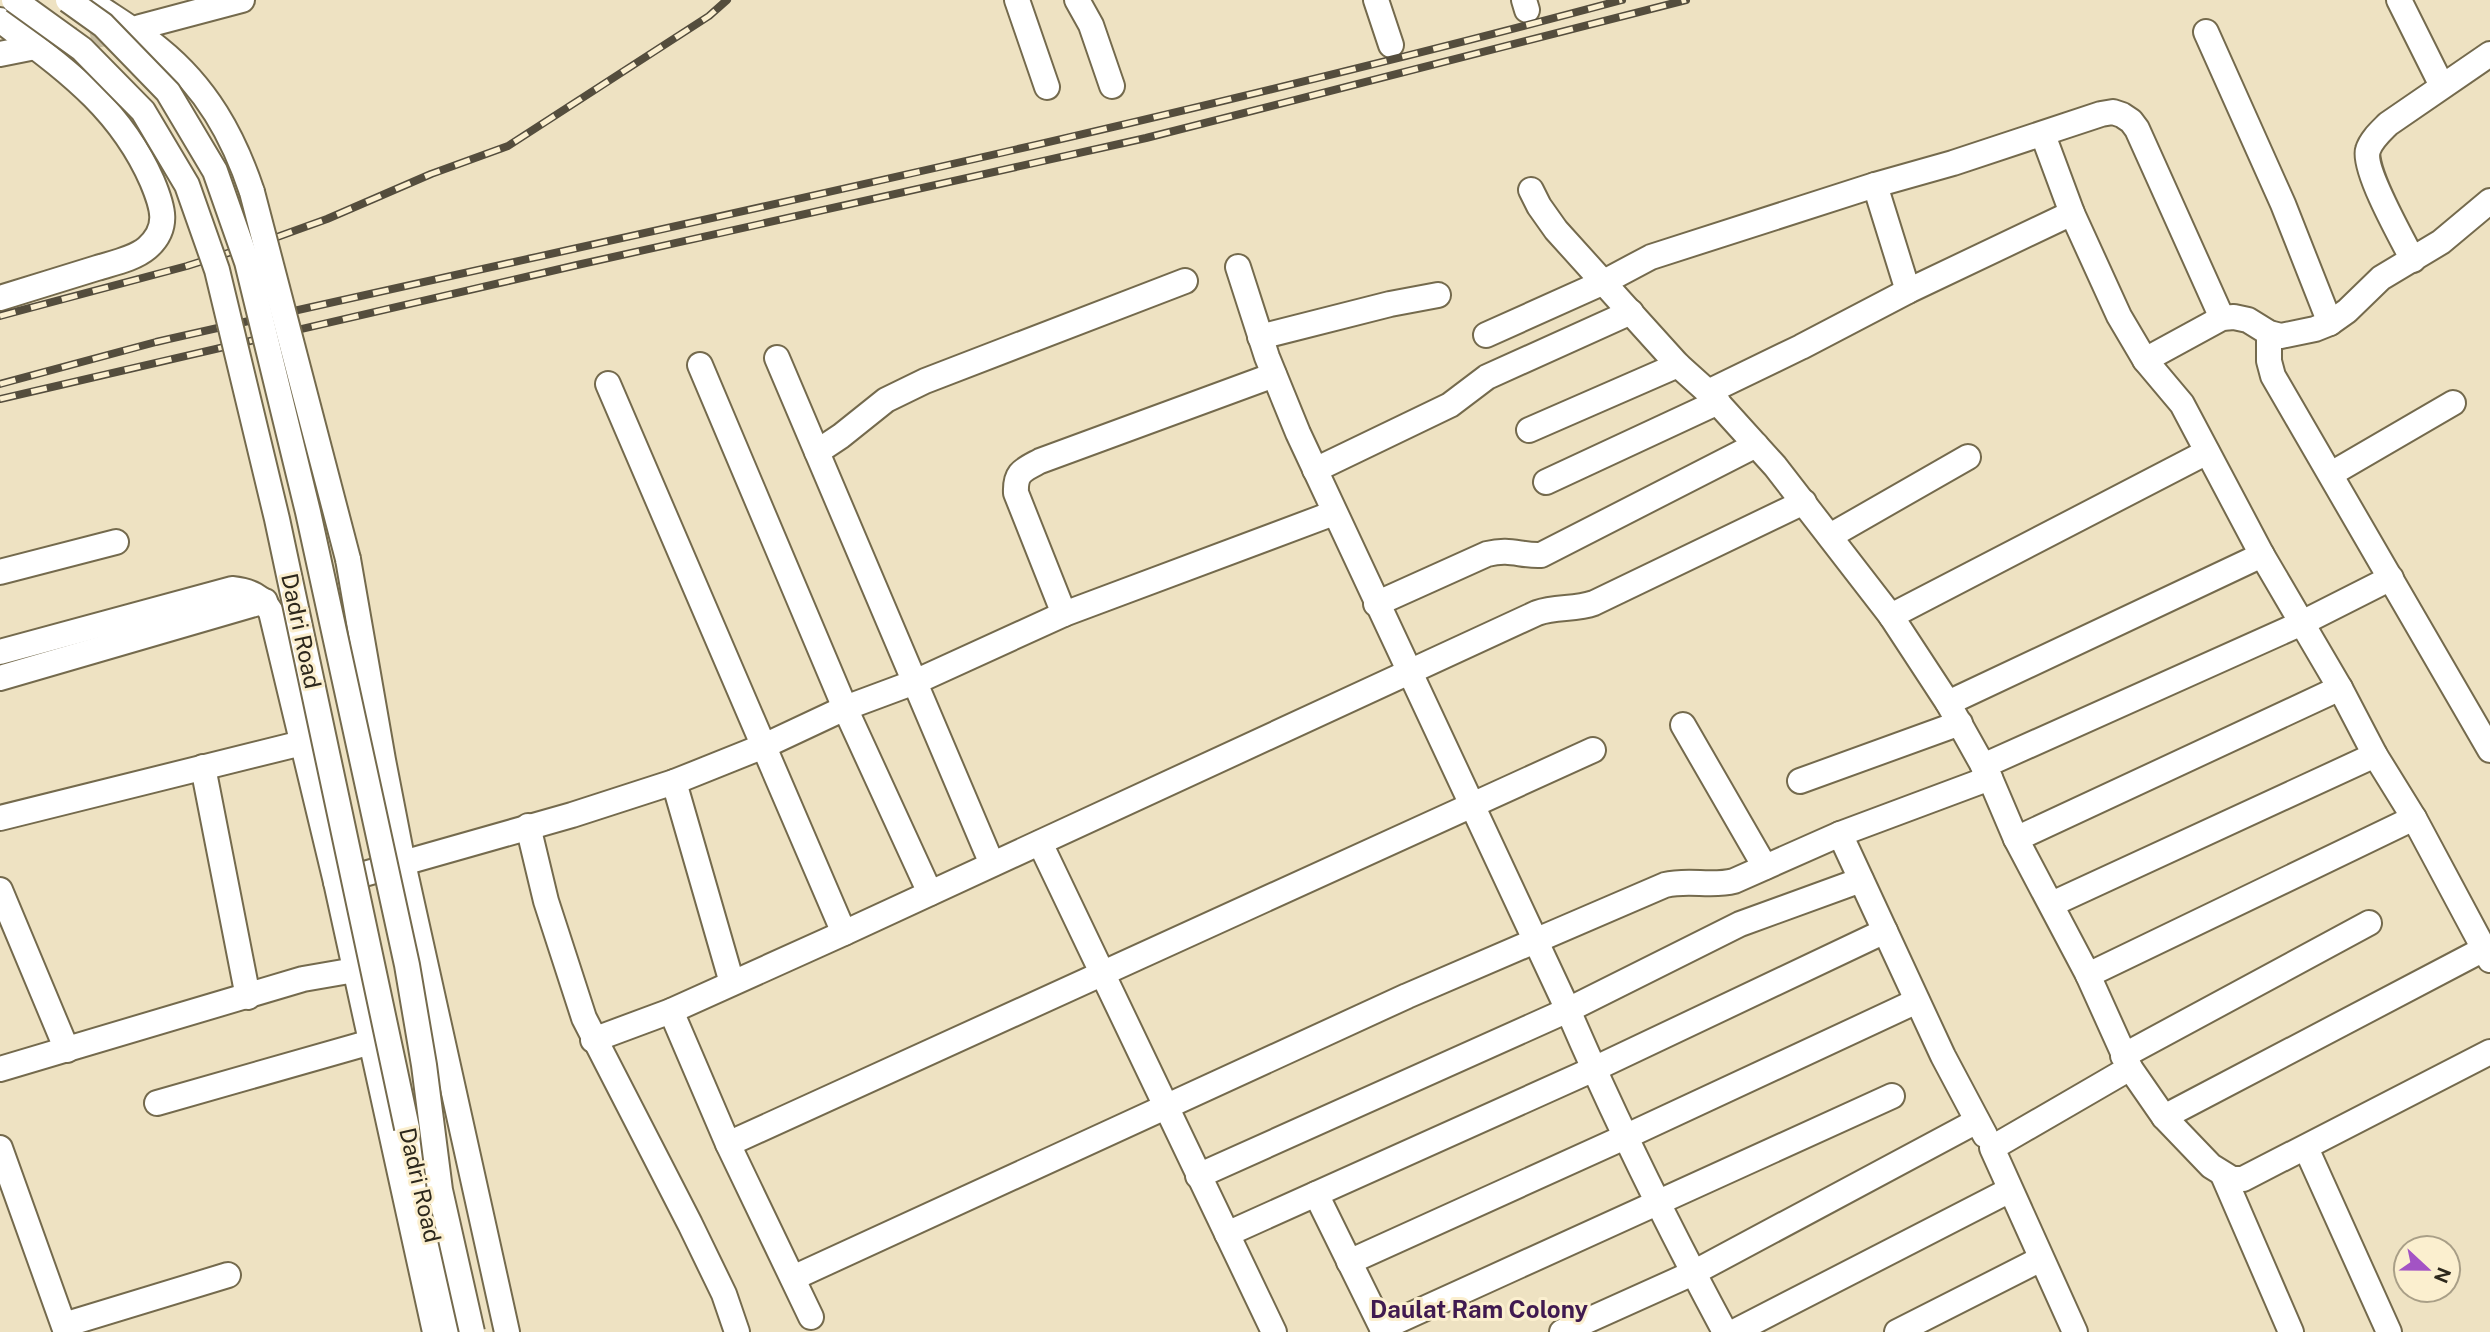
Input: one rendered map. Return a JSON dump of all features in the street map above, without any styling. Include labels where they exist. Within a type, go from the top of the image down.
[{"type":"street","name":"Dadri Road","points":[[13,0],[82,49],[143,111],[187,184],[205,231],[217,270],[277,519],[453,1332]]},
{"type":"street","name":"Dadri Road","points":[[68,0],[103,25],[168,92],[215,171],[247,262],[308,512],[407,965],[424,1065],[440,1190],[472,1332]]},
{"type":"street","points":[[88,0],[159,49],[211,103],[234,145],[252,192],[348,559],[403,863],[507,1332]]},
{"type":"street","points":[[140,27],[185,8],[242,0]]},
{"type":"street","points":[[1017,0],[1047,87]]},
{"type":"street","points":[[1077,0],[1091,25],[1112,86]]},
{"type":"street","points":[[1376,0],[1391,45]]},
{"type":"street","points":[[2399,0],[2442,86]]},
{"type":"street","points":[[0,20],[100,101],[126,131],[142,157],[162,204],[163,222],[156,239],[144,251],[0,298]]},
{"type":"street","points":[[2206,32],[2283,204],[2330,323]]},
{"type":"street","points":[[0,54],[35,47]]},
{"type":"street","points":[[2413,260],[2374,182],[2366,161],[2368,150],[2376,136],[2388,124],[2490,54]]},
{"type":"street","points":[[1486,335],[1604,282],[1651,257],[2113,112],[2132,121],[2222,318]]},
{"type":"street","points":[[2043,135],[2072,213],[2119,316],[2145,360],[2182,404],[2262,555],[2340,688],[2375,755],[2414,818],[2487,955],[2164,1117]]},
{"type":"street","points":[[1875,185],[1908,291]]},
{"type":"street","points":[[1531,190],[1556,230],[1678,365],[1713,397],[1756,445],[1804,502],[1891,616],[1954,713],[1986,772],[2016,839],[2088,975],[2127,1062],[2164,1117],[2211,1166],[2232,1179],[2243,1179],[2490,1052]]},
{"type":"street","points":[[2145,360],[2222,318],[2248,320],[2281,337],[2330,323],[2347,311],[2381,278],[2441,242],[2490,201]]},
{"type":"street","points":[[1546,482],[1713,397],[1908,291],[2072,213]]},
{"type":"street","points":[[1238,267],[1274,375],[1376,604],[1594,1069],[1693,1273],[1725,1332]]},
{"type":"street","points":[[817,452],[886,400],[925,381],[1185,281]]},
{"type":"street","points":[[1260,337],[1390,304],[1438,295]]},
{"type":"street","points":[[1315,470],[1450,405],[1487,377],[1632,312]]},
{"type":"street","points":[[2269,333],[2269,361],[2273,376],[2490,750]]},
{"type":"street","points":[[777,358],[992,864]]},
{"type":"street","points":[[700,365],[845,708],[930,893]]},
{"type":"street","points":[[1529,429],[1678,365]]},
{"type":"street","points":[[1064,614],[1016,493],[1015,481],[1022,470],[1274,375]]},
{"type":"street","points":[[608,384],[844,933]]},
{"type":"street","points":[[2331,474],[2454,403]]},
{"type":"street","points":[[1376,604],[1487,554],[1503,550],[1529,556],[1541,555],[1756,445]]},
{"type":"street","points":[[1891,616],[2207,452]]},
{"type":"street","points":[[1830,536],[1968,457]]},
{"type":"street","points":[[593,1040],[671,1011],[844,933],[1536,613],[1551,608],[1579,608],[1594,603],[1804,502]]},
{"type":"street","points":[[336,882],[572,815],[674,782],[764,746],[845,708],[915,682],[1064,614],[1335,513]]},
{"type":"street","points":[[0,572],[116,542]]},
{"type":"street","points":[[1800,780],[1954,713],[2262,555]]},
{"type":"street","points":[[793,1278],[1406,996],[1665,885],[1689,881],[1720,885],[1986,772],[2302,623],[2391,578]]},
{"type":"street","points":[[0,652],[232,589],[248,591],[265,601],[271,612],[336,882],[435,1332]]},
{"type":"street","points":[[0,678],[265,601]]},
{"type":"street","points":[[2016,839],[2340,688]]},
{"type":"street","points":[[1683,725],[1765,867]]},
{"type":"street","points":[[0,818],[302,743]]},
{"type":"street","points":[[728,1144],[1593,750]]},
{"type":"street","points":[[2052,904],[2375,755]]},
{"type":"street","points":[[203,768],[248,997]]},
{"type":"street","points":[[674,782],[732,983]]},
{"type":"street","points":[[2088,975],[2414,818]]},
{"type":"street","points":[[528,826],[577,1000],[593,1040],[690,1224],[724,1294],[737,1332]]},
{"type":"street","points":[[1840,834],[1943,1056],[1992,1148],[2070,1330]]},
{"type":"street","points":[[1040,843],[1274,1332]]},
{"type":"street","points":[[1198,1176],[1568,1010],[1740,924],[1861,880]]},
{"type":"street","points":[[0,890],[67,1049]]},
{"type":"street","points":[[1992,1148],[2127,1062],[2368,923]]},
{"type":"street","points":[[1227,1234],[1594,1069],[1885,931]]},
{"type":"street","points":[[0,1069],[303,979],[355,970]]},
{"type":"street","points":[[1349,1262],[1917,1001]]},
{"type":"street","points":[[671,1011],[728,1144],[811,1317]]},
{"type":"street","points":[[157,1103],[371,1042]]},
{"type":"street","points":[[1316,1194],[1383,1330],[1892,1096]]},
{"type":"street","points":[[1562,1332],[1693,1273],[1977,1121]]},
{"type":"street","points":[[0,1148],[65,1328],[228,1275]]},
{"type":"street","points":[[2306,1148],[2389,1332]]},
{"type":"street","points":[[2223,1175],[2291,1332]]},
{"type":"street","points":[[1734,1332],[2010,1190]]},
{"type":"street","points":[[1897,1332],[2041,1259]]},
{"type":"tunnel","points":[[55,43],[129,30]]},
{"type":"railway","points":[[0,316],[187,266],[266,241],[508,146],[709,16],[727,0]]},
{"type":"railway","points":[[0,384],[156,342],[1257,93],[1622,0]]},
{"type":"railway","points":[[0,399],[577,265],[1146,138],[1686,0]]},
{"type":"district","name":"Daulat Ram Colony","points":[[1479,1310]]}]
